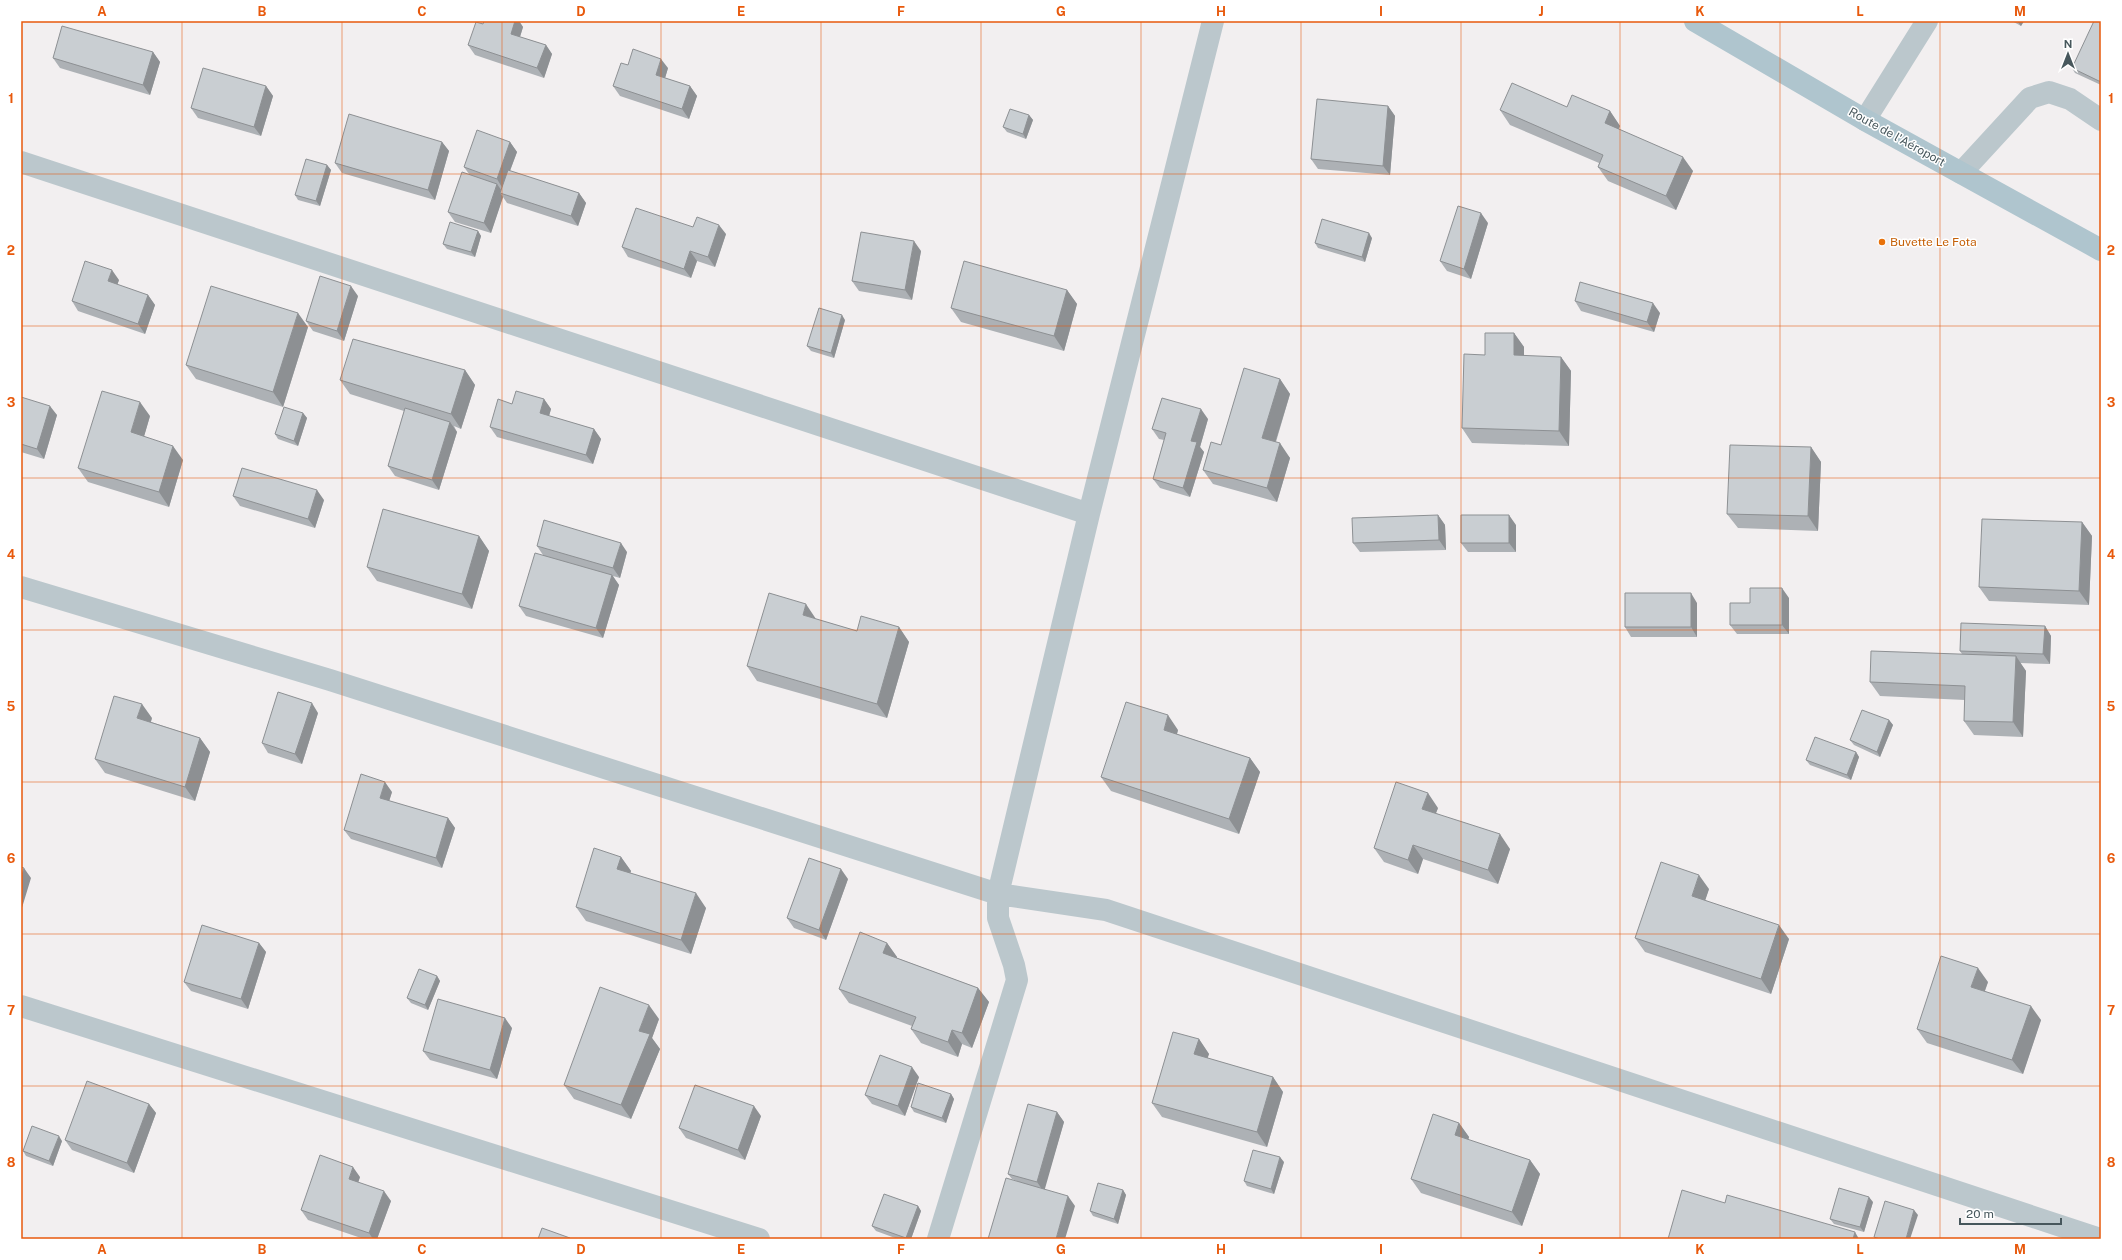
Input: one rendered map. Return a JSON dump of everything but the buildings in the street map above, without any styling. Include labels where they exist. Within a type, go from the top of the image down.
[{"type":"main road","name":"Route de l'Aéroport","points":[[1695,21],[1865,120],[2101,250]]},
{"type":"street","points":[[938,1239],[1017,980],[1014,965],[998,918],[998,894],[1089,514],[1213,21]]},
{"type":"street","points":[[1865,120],[1927,21]]},
{"type":"street","points":[[1961,173],[2030,98],[2049,92],[2070,99],[2101,120]]},
{"type":"street","points":[[21,162],[1089,514]]},
{"type":"street","points":[[21,587],[330,680],[998,894],[1106,910],[2100,1239]]},
{"type":"street","points":[[21,1006],[759,1239]]},
{"type":"place","name":"Buvette Le Fota","points":[[1882,242]]}]
